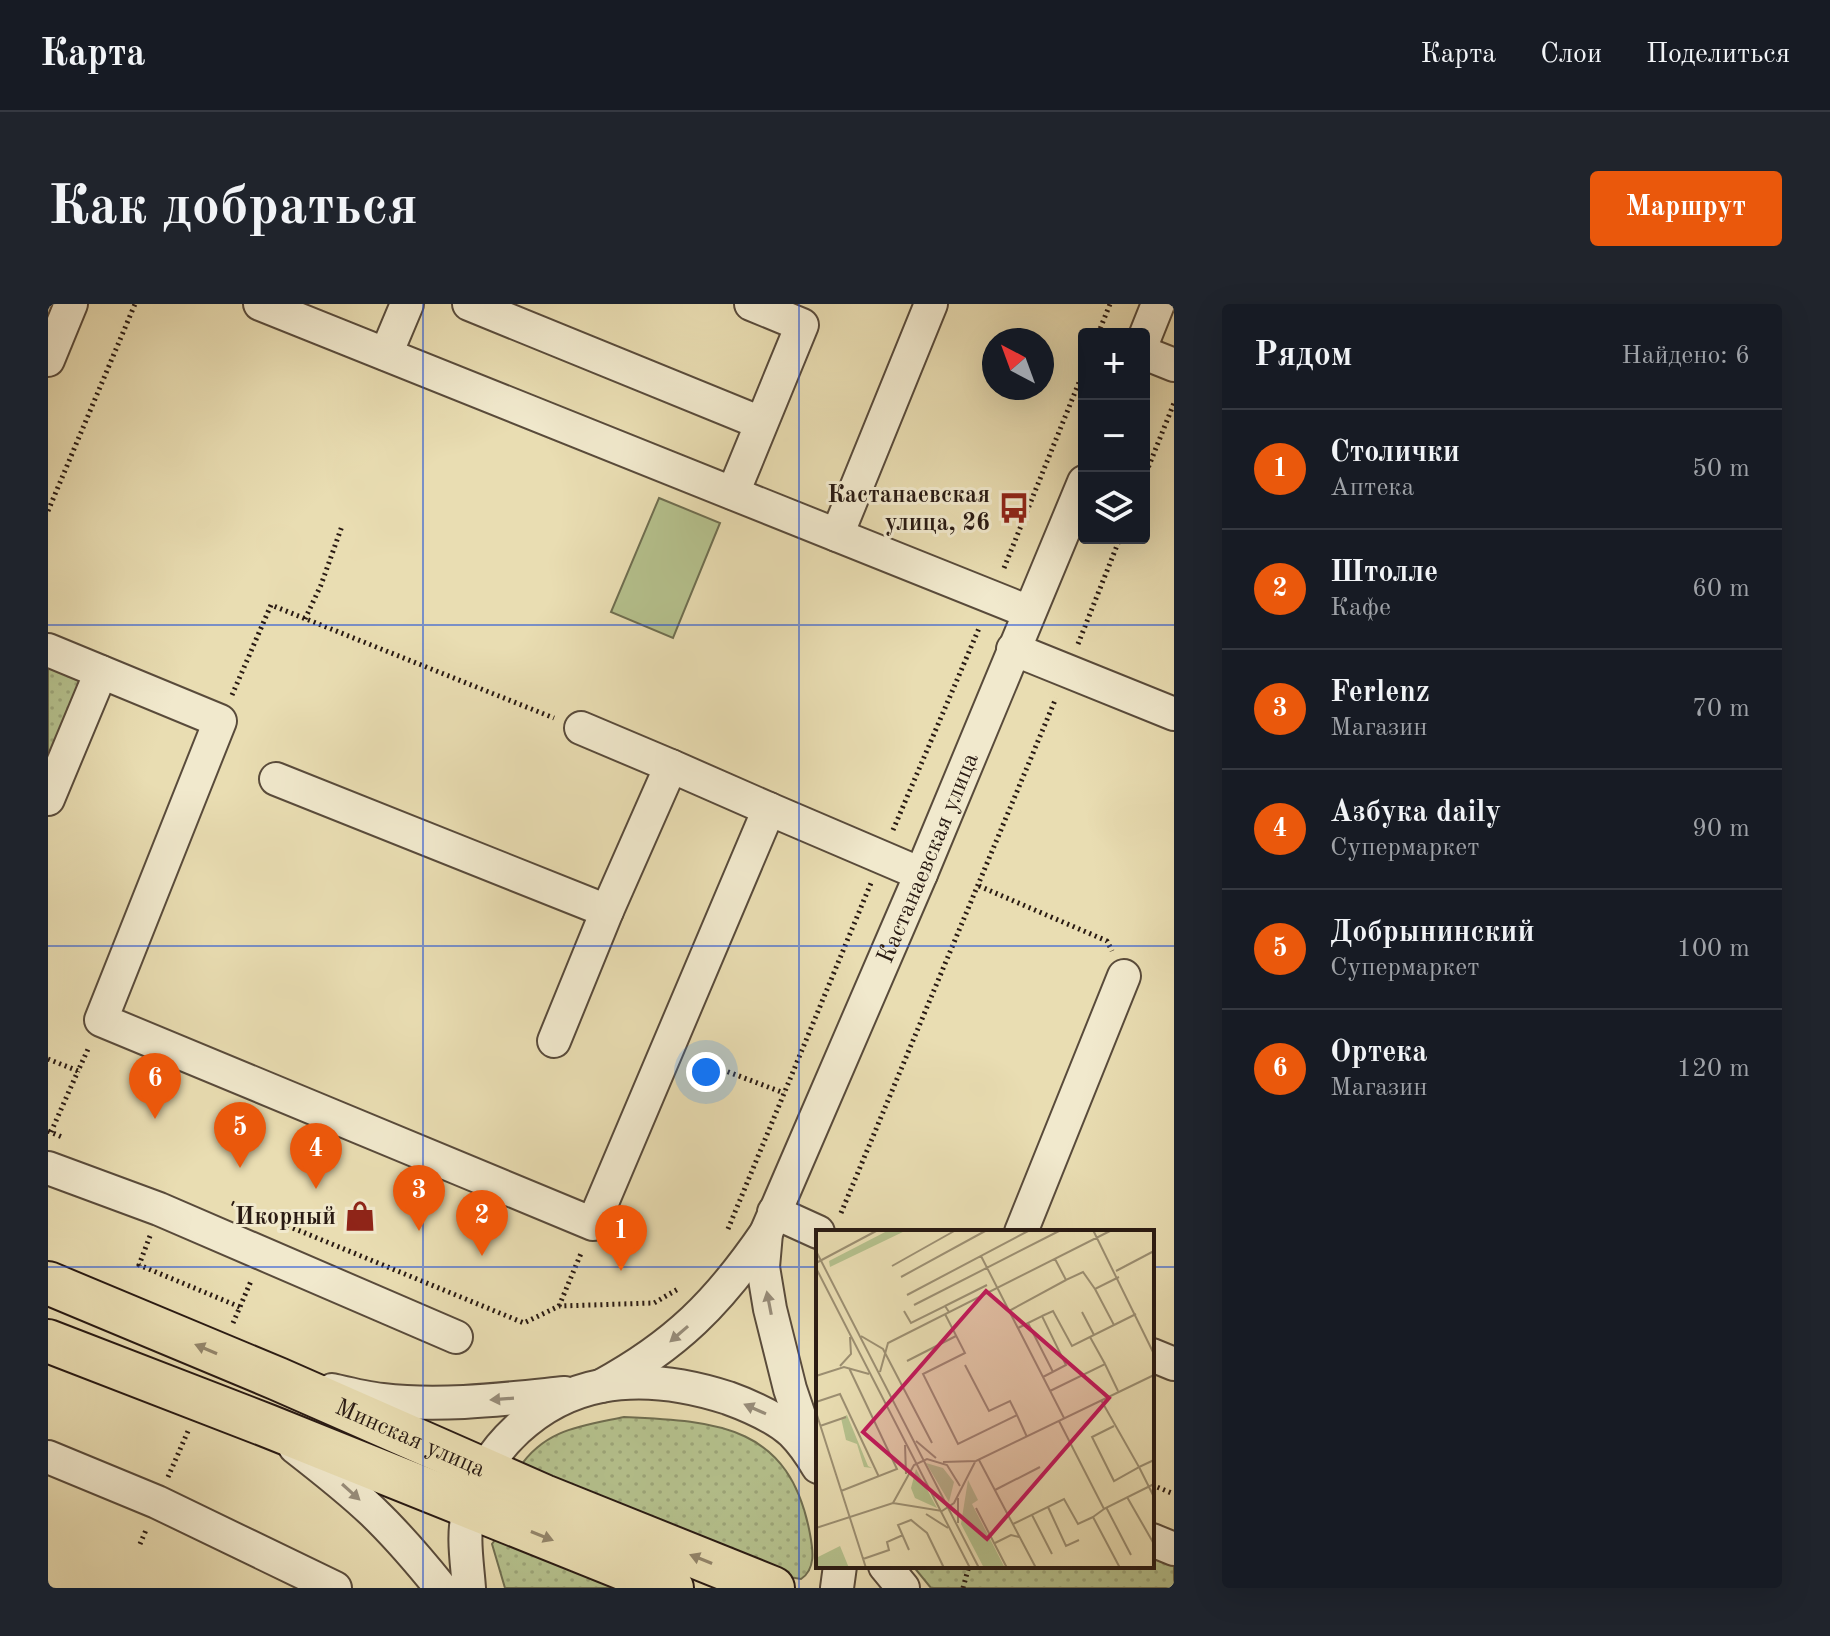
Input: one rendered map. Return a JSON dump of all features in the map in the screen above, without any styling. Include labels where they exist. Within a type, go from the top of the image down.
[{"type":"main road","name":"Минская улица","points":[[48,1283],[278,1379],[477,1489],[672,1588]]},
{"type":"main road","name":"Минская улица","points":[[48,1341],[268,1426],[477,1489],[773,1588]]},
{"type":"street","points":[[48,360],[71,304]]},
{"type":"street","points":[[260,304],[1029,612]]},
{"type":"street","points":[[386,354],[407,304]]},
{"type":"street","points":[[469,304],[761,423]]},
{"type":"street","points":[[733,493],[802,325],[751,304]]},
{"type":"street","points":[[837,535],[931,304]]},
{"type":"street","points":[[1148,328],[1158,304]]},
{"type":"street","points":[[1150,355],[1174,365]]},
{"type":"street","name":"Кастанаевская улица","points":[[477,1489],[503,1442],[528,1420],[549,1406],[632,1369],[669,1343],[705,1311],[739,1273],[770,1223],[921,874],[1078,496]]},
{"type":"street","points":[[1013,649],[1174,714]]},
{"type":"street","points":[[48,650],[220,721],[101,1020],[593,1224],[769,809]]},
{"type":"street","points":[[48,799],[101,672]]},
{"type":"street","points":[[581,728],[921,874]]},
{"type":"street","points":[[554,1041],[671,766]]},
{"type":"street","points":[[276,779],[607,911]]},
{"type":"street","points":[[1022,1230],[1124,976]]},
{"type":"street","points":[[48,1168],[159,1209],[456,1337]]},
{"type":"street","points":[[770,1223],[829,1225]]},
{"type":"street","name":"Кастанаевская улица","points":[[770,1223],[763,1267],[770,1309],[790,1389],[816,1463]]},
{"type":"street","points":[[1154,1356],[1174,1364]]},
{"type":"street","points":[[278,1379],[382,1400],[432,1403],[507,1399],[590,1389]]},
{"type":"street","name":"Кастанаевская улица","points":[[590,1389],[634,1383],[685,1387],[740,1403],[771,1417],[793,1433],[816,1463]]},
{"type":"street","points":[[268,1426],[336,1478],[373,1512],[441,1588]]},
{"type":"street","points":[[48,1457],[157,1502],[335,1588]]},
{"type":"street","points":[[469,1588],[465,1530],[477,1489]]},
{"type":"street","points":[[1154,1541],[1174,1549]]},
{"type":"street","points":[[837,1588],[840,1568]]},
{"type":"street","points":[[887,1568],[903,1588]]},
{"type":"path","points":[[48,511],[135,304]]},
{"type":"path","points":[[1100,328],[1110,304]]},
{"type":"path","points":[[1146,472],[1174,403]]},
{"type":"path","points":[[305,619],[342,526]]},
{"type":"path","points":[[829,1225],[979,886],[1118,544]]},
{"type":"path","points":[[220,721],[271,605],[581,728]]},
{"type":"path","points":[[979,886],[1107,941],[1124,976]]},
{"type":"path","points":[[51,1132],[101,1020]]},
{"type":"path","points":[[667,1048],[784,1093]]},
{"type":"path","points":[[48,1059],[78,1071]]},
{"type":"path","points":[[159,1209],[139,1265],[240,1307]]},
{"type":"path","points":[[559,1306],[593,1224]]},
{"type":"path","points":[[1154,1486],[1174,1494]]},
{"type":"path","points":[[963,1588],[968,1568]]},
{"type":"green space","points":[[659,498],[720,523],[673,638],[611,612]]},
{"type":"green space","points":[[48,658],[90,675],[48,781]]},
{"type":"green space","points":[[624,1417],[719,1427],[745,1436],[767,1451],[786,1471],[800,1498],[812,1546],[811,1565],[806,1575],[801,1579],[789,1577],[519,1468],[529,1455],[552,1437],[579,1427]]},
{"type":"green space","points":[[505,1537],[628,1588],[505,1588],[492,1544]]},
{"type":"green space","points":[[1154,1557],[1174,1564],[1174,1588],[931,1588],[915,1568],[1154,1568]]},
{"type":"place","name":"Кастанаевская улица, 26","points":[[1014,508]]},
{"type":"place","name":"Ортека","points":[[155,1119]]},
{"type":"place","name":"Добрынинский","points":[[240,1168]]},
{"type":"place","name":"Азбука daily","points":[[316,1189]]},
{"type":"place","name":"Икорный","points":[[360,1216]]},
{"type":"place","name":"Ferlenz","points":[[419,1231]]},
{"type":"place","name":"Штолле","points":[[482,1256]]},
{"type":"place","name":"Столички","points":[[621,1271]]}]
